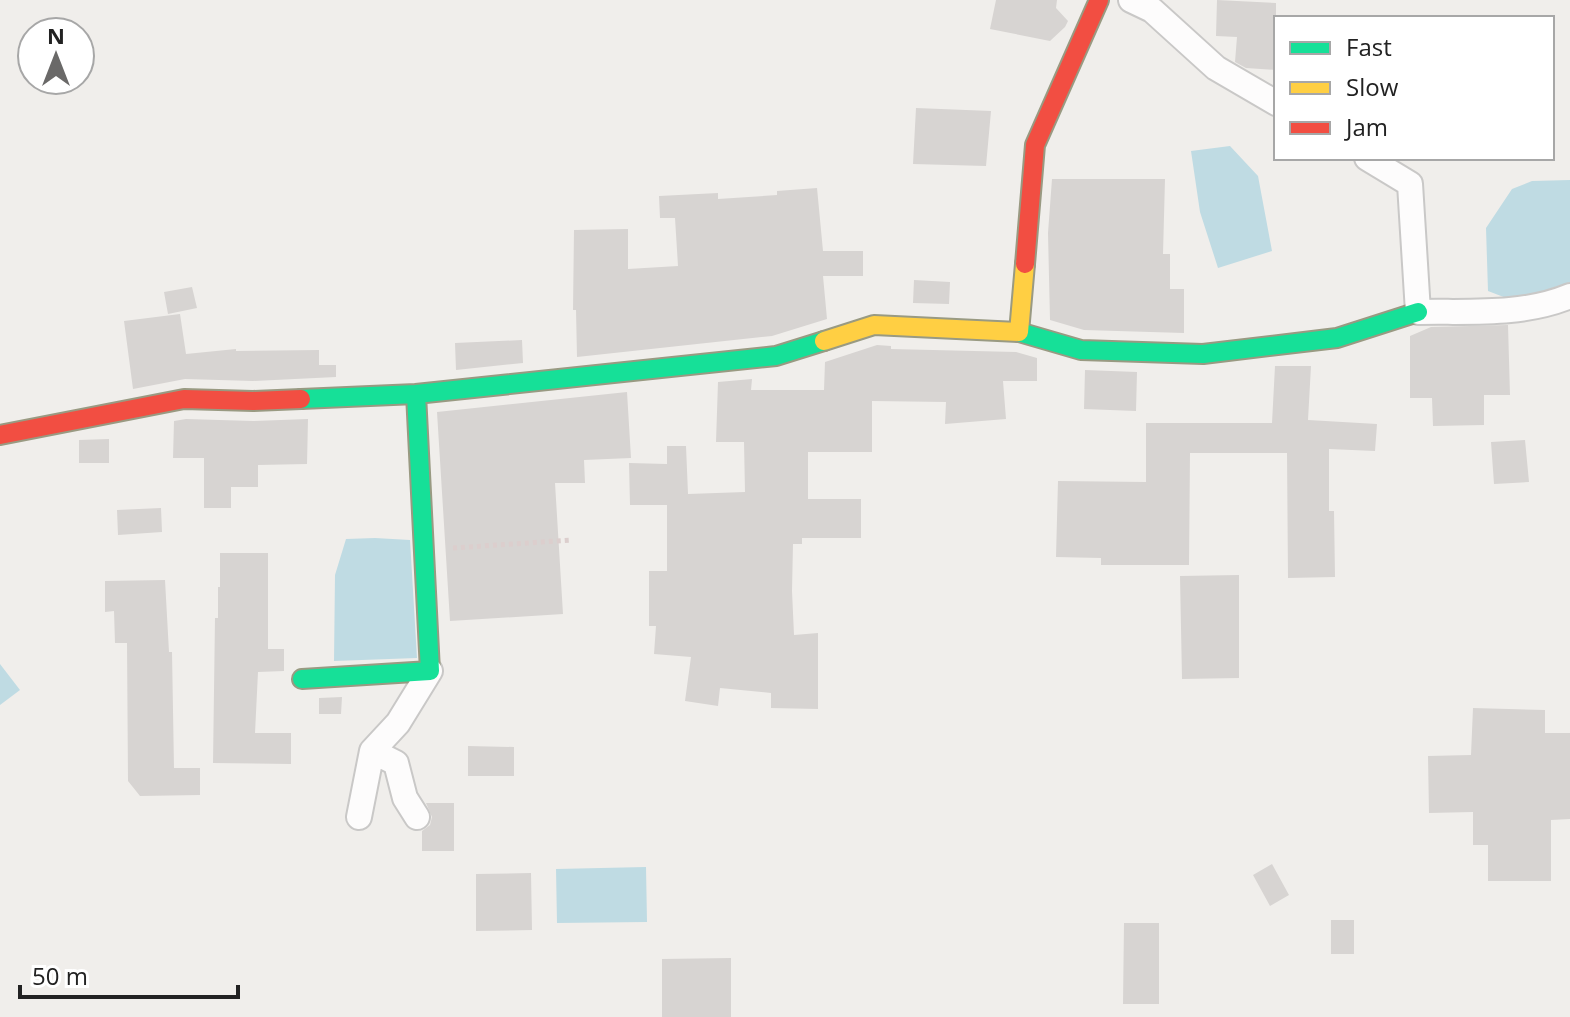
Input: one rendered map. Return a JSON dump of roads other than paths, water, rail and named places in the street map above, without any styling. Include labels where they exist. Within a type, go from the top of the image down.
[{"type":"street","points":[[1019,332],[1035,145],[1099,0]]},
{"type":"street","points":[[1131,0],[1152,10],[1216,68],[1274,102]]},
{"type":"street","points":[[1370,160],[1410,184],[1418,312]]},
{"type":"street","points":[[0,435],[184,399],[253,401],[416,394],[776,356],[874,325],[1019,332],[1081,350],[1203,354],[1337,338],[1418,312],[1494,311],[1547,305],[1570,296]]},
{"type":"street","points":[[359,817],[372,751],[398,723],[430,671],[416,394]]},
{"type":"street","points":[[302,679],[430,671]]},
{"type":"street","points":[[372,751],[396,763],[405,798],[417,817]]},
{"type":"water","points":[[1230,146],[1258,176],[1272,251],[1218,268],[1200,212],[1191,151]]},
{"type":"water","points":[[1570,180],[1570,282],[1514,301],[1488,291],[1486,228],[1512,189],[1532,181]]},
{"type":"water","points":[[346,539],[410,540],[417,658],[334,661],[335,575]]},
{"type":"water","points":[[0,664],[20,690],[0,705]]},
{"type":"water","points":[[646,867],[647,922],[557,923],[556,869]]}]
